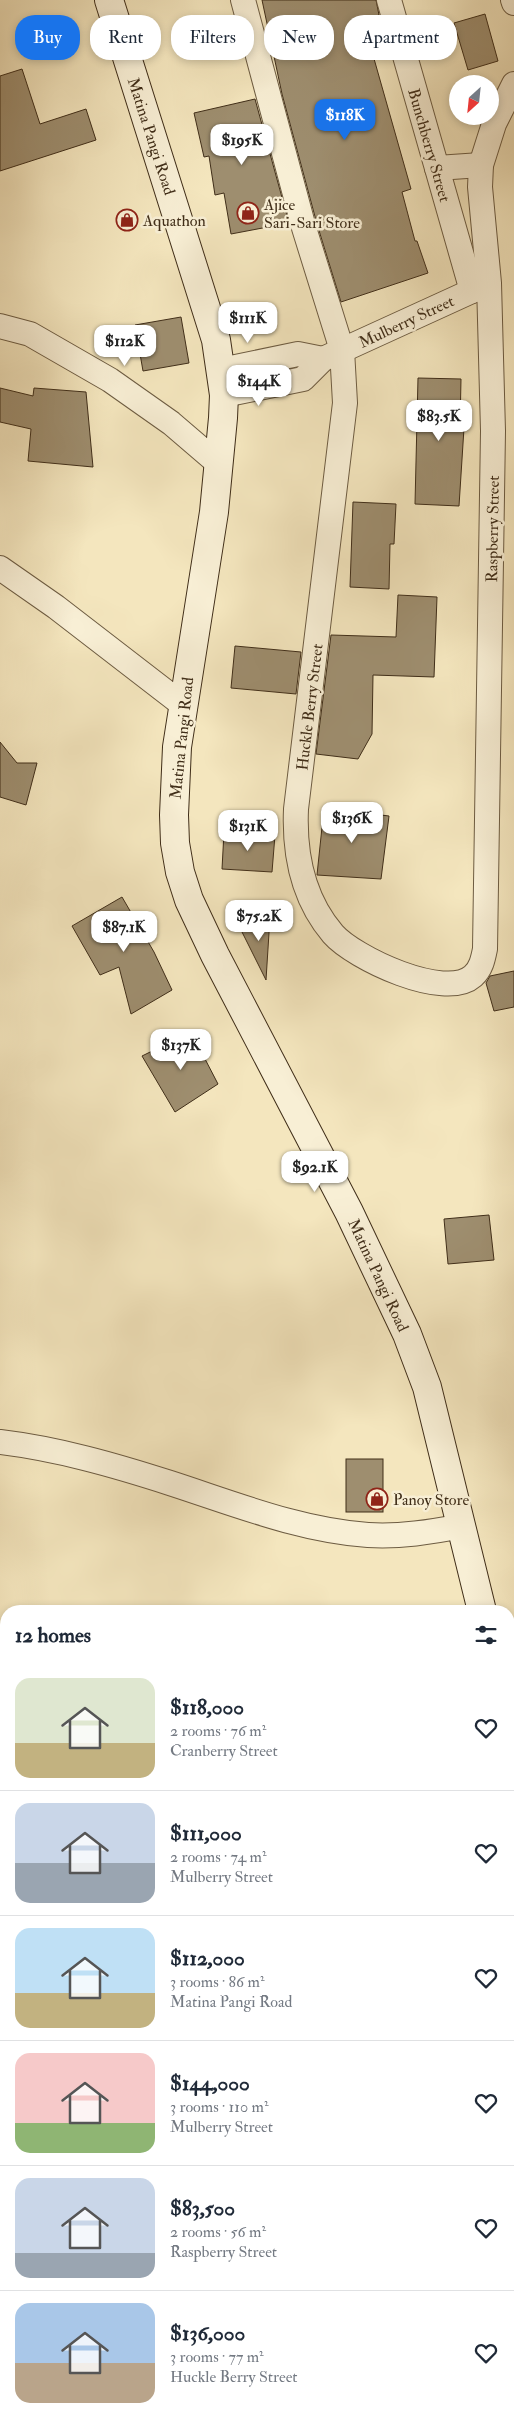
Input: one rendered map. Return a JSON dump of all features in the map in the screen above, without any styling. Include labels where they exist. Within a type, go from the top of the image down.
[{"type":"street","name":"Matina Pangi Road","points":[[109,0],[216,340],[222,382],[220,464],[177,747],[174,815],[177,853],[189,900],[262,1049],[349,1212],[407,1334],[427,1387],[481,1605]]},
{"type":"street","name":"Huckle Berry Street","points":[[242,0],[304,228],[345,403],[296,809],[296,847],[300,867],[306,889],[318,912],[334,934],[348,948],[383,967],[429,981],[449,983],[463,981],[472,977]]},
{"type":"street","name":"Bunchberry Street","points":[[389,0],[437,168],[481,287]]},
{"type":"street","name":"Raspberry Street","points":[[472,977],[479,969],[485,949],[488,675],[493,492],[481,287],[480,165],[494,124],[514,84]]},
{"type":"street","points":[[437,168],[480,165]]},
{"type":"street","name":"Mulberry Street","points":[[333,354],[481,287]]},
{"type":"street","points":[[0,326],[30,334],[110,380],[171,423],[220,464]]},
{"type":"street","points":[[222,382],[298,354],[333,354]]},
{"type":"street","points":[[0,568],[56,607],[183,705]]},
{"type":"street","points":[[0,1442],[74,1454],[260,1514],[320,1529],[368,1535],[416,1535],[462,1526]]},
{"type":"building","points":[[262,0],[376,0],[379,15],[344,15],[344,60],[374,60],[411,189],[402,192],[415,241],[417,241],[428,273],[341,302],[317,224],[275,60],[334,60],[334,15],[265,15]]},
{"type":"building","points":[[485,14],[498,61],[468,70],[457,33],[457,22]]},
{"type":"building","points":[[22,69],[40,124],[86,109],[96,140],[0,171],[0,76]]},
{"type":"building","points":[[255,99],[289,223],[231,234],[224,193],[215,195],[209,156],[204,157],[194,113]]},
{"type":"building","points":[[181,317],[189,363],[143,371],[135,325]]},
{"type":"building","points":[[418,378],[461,379],[460,427],[464,428],[459,506],[415,504]]},
{"type":"building","points":[[0,388],[33,396],[34,388],[86,392],[93,467],[28,461],[31,429],[0,422]]},
{"type":"building","points":[[353,502],[396,504],[394,544],[390,544],[389,589],[350,587]]},
{"type":"building","points":[[398,595],[437,597],[434,677],[373,675],[372,734],[358,759],[316,754],[331,635],[396,637]]},
{"type":"building","points":[[235,646],[301,652],[296,694],[231,688]]},
{"type":"building","points":[[0,742],[17,763],[37,763],[26,805],[0,797]]},
{"type":"building","points":[[324,808],[389,816],[381,879],[317,875]]},
{"type":"building","points":[[224,832],[275,835],[272,872],[222,869]]},
{"type":"building","points":[[122,897],[154,952],[172,990],[131,1014],[119,967],[100,975],[72,926]]},
{"type":"building","points":[[270,917],[266,980],[241,930]]},
{"type":"building","points":[[514,971],[514,1007],[494,1011],[486,983],[490,976]]},
{"type":"building","points":[[191,1032],[218,1084],[175,1112],[142,1056]]},
{"type":"building","points":[[489,1215],[494,1260],[448,1264],[444,1219]]},
{"type":"building","points":[[346,1459],[383,1459],[383,1512],[346,1512]]},
{"type":"place","name":"Ajice Sari-Sari Store","points":[[248,213]]},
{"type":"place","name":"Aquathon","points":[[127,220]]},
{"type":"place","name":"Panoy Store","points":[[377,1499]]}]
